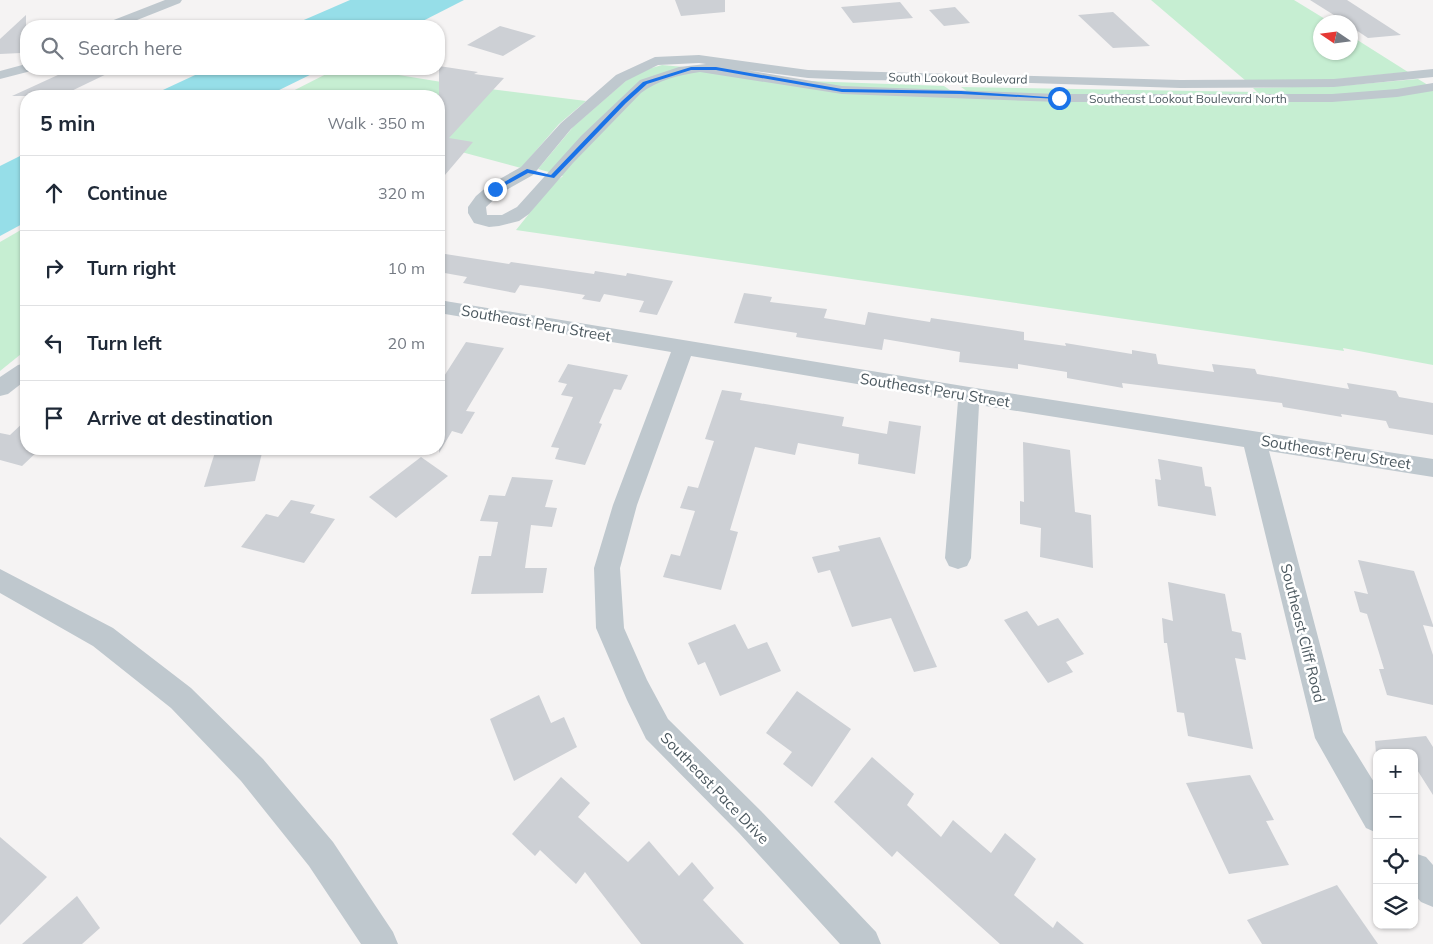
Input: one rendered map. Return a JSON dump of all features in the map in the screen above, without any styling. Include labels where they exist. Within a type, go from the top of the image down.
[{"type":"street","points":[[140,20],[176,0]]},
{"type":"street","points":[[130,20],[190,0]]},
{"type":"street","name":"South Lookout Boulevard","points":[[527,171],[542,156],[566,126],[621,78],[654,61],[808,74],[1180,84],[1334,83],[1433,73]]},
{"type":"street","name":"Southeast Lookout Boulevard North","points":[[527,171],[495,189],[482,200],[477,207],[480,220],[488,222],[515,216],[536,198],[552,177],[624,102],[645,83],[691,64],[842,90],[1059,98],[1295,99],[1380,95],[1433,87]]},
{"type":"street","points":[[0,69],[20,66]]},
{"type":"street","points":[[0,75],[20,68]]},
{"type":"street","points":[[946,78],[952,87],[961,93]]},
{"type":"street","points":[[527,171],[552,177]]},
{"type":"street","name":"Southeast Peru Street","points":[[445,307],[684,349],[1433,468]]},
{"type":"street","name":"Southeast Pace Drive","points":[[684,349],[625,505],[607,568],[610,628],[637,690],[657,728],[750,822],[864,944]]},
{"type":"street","points":[[0,388],[20,374]]},
{"type":"street","points":[[958,558],[969,395]]},
{"type":"street","name":"Southeast Cliff Road","points":[[1254,439],[1330,738],[1373,811]]},
{"type":"street","points":[[0,580],[104,637],[181,698],[252,770],[320,854],[381,944]]},
{"type":"street","points":[[1418,873],[1433,890]]},
{"type":"green space","points":[[1151,0],[1294,0],[1319,15],[1313,15],[1313,60],[1358,60],[1358,40],[1408,72],[1329,80],[1246,81]]},
{"type":"green space","points":[[662,65],[684,67],[698,71],[807,81],[944,86],[960,97],[971,94],[961,87],[1257,92],[1253,88],[1338,86],[1418,79],[1433,88],[1433,365],[1343,348],[1344,351],[516,230],[553,184],[563,176],[538,169],[573,127],[628,79],[641,71]]},
{"type":"green space","points":[[324,75],[399,75],[466,86],[586,101],[559,124],[521,168],[445,148],[445,90],[295,90]]},
{"type":"green space","points":[[20,230],[20,355],[0,371],[0,242]]},
{"type":"water","points":[[350,0],[464,0],[425,20],[304,20]]},
{"type":"water","points":[[195,75],[310,75],[279,90],[163,90]]},
{"type":"water","points":[[20,156],[20,225],[0,236],[0,166]]},
{"type":"building","points":[[675,0],[725,0],[725,12],[681,16]]},
{"type":"building","points":[[1310,0],[1347,0],[1401,35],[1368,38],[1358,31],[1358,15],[1334,15]]},
{"type":"building","points":[[900,2],[913,18],[853,23],[841,7]]},
{"type":"building","points":[[955,7],[970,23],[944,26],[929,10]]},
{"type":"building","points":[[1113,12],[1150,46],[1113,48],[1078,15]]},
{"type":"building","points":[[20,21],[20,53],[0,54],[0,39]]},
{"type":"building","points":[[500,26],[536,36],[503,56],[467,45]]},
{"type":"building","points":[[445,67],[478,72],[474,74],[504,78],[449,138],[473,142],[445,175],[445,90],[439,90],[439,75],[445,75]]},
{"type":"building","points":[[58,75],[105,75],[73,90],[25,90]]},
{"type":"building","points":[[445,254],[594,274],[595,271],[626,276],[627,273],[673,281],[657,315],[639,312],[644,301],[604,294],[600,302],[582,299],[585,295],[520,285],[515,293],[463,283],[467,277],[445,273]]},
{"type":"building","points":[[744,293],[772,297],[770,302],[827,309],[824,318],[865,325],[868,312],[930,322],[931,318],[1024,332],[1024,340],[1066,346],[1065,343],[1132,354],[1132,350],[1156,354],[1158,364],[1214,372],[1212,364],[1255,369],[1257,374],[1349,389],[1347,383],[1396,391],[1399,397],[1433,403],[1433,435],[1389,428],[1386,421],[1341,414],[1342,417],[1283,407],[1282,403],[1122,383],[1123,388],[1067,378],[1067,372],[1018,364],[1018,369],[959,362],[960,352],[884,339],[882,350],[796,337],[797,333],[734,323]]},
{"type":"building","points":[[466,342],[504,348],[466,411],[475,412],[462,434],[452,431],[445,443],[445,375]]},
{"type":"building","points":[[568,364],[628,375],[621,390],[614,389],[599,423],[602,424],[585,465],[555,459],[559,448],[551,447],[573,397],[561,395],[567,384],[558,382]]},
{"type":"building","points":[[722,390],[742,393],[740,400],[844,417],[842,426],[887,434],[889,421],[921,426],[915,474],[858,464],[859,454],[798,443],[795,455],[755,447],[730,530],[738,532],[721,590],[663,577],[671,554],[680,556],[695,511],[680,508],[688,486],[698,488],[714,441],[705,439]]},
{"type":"building","points":[[20,426],[20,455],[34,455],[22,466],[0,460],[0,433],[10,435]]},
{"type":"building","points":[[1023,442],[1070,450],[1075,512],[1091,515],[1093,568],[1040,557],[1041,528],[1020,524],[1020,501],[1024,502]]},
{"type":"building","points":[[214,455],[262,455],[255,481],[204,487]]},
{"type":"building","points":[[421,457],[448,476],[396,518],[369,497]]},
{"type":"building","points":[[1158,459],[1202,467],[1205,486],[1211,487],[1216,516],[1158,506],[1155,479],[1161,480]]},
{"type":"building","points":[[512,477],[553,480],[545,507],[557,508],[552,527],[531,525],[525,568],[547,568],[543,593],[471,594],[479,556],[491,556],[498,522],[480,521],[489,495],[505,496]]},
{"type":"building","points":[[291,500],[315,505],[310,513],[335,519],[304,563],[241,547],[266,514],[278,517]]},
{"type":"building","points":[[880,537],[937,667],[914,672],[891,618],[852,627],[830,570],[818,573],[812,557],[840,551],[838,546]]},
{"type":"building","points":[[1358,560],[1414,571],[1433,625],[1433,627],[1423,625],[1433,655],[1433,705],[1387,695],[1379,669],[1384,669],[1367,614],[1360,612],[1354,591],[1368,594]]},
{"type":"building","points":[[1168,582],[1225,594],[1232,631],[1241,633],[1246,660],[1235,658],[1253,749],[1188,736],[1184,713],[1177,712],[1167,643],[1164,643],[1162,618],[1173,621]]},
{"type":"building","points":[[1027,611],[1038,626],[1058,618],[1084,654],[1066,662],[1073,672],[1048,683],[1004,620]]},
{"type":"building","points":[[735,624],[748,649],[767,642],[781,671],[720,696],[705,662],[698,665],[688,643]]},
{"type":"building","points":[[797,691],[851,729],[812,787],[783,764],[792,752],[766,733]]},
{"type":"building","points":[[539,695],[551,723],[564,717],[577,747],[514,781],[490,719]]},
{"type":"building","points":[[1426,736],[1433,747],[1433,795],[1418,771],[1418,749],[1376,749],[1375,741]]},
{"type":"building","points":[[872,757],[914,794],[907,805],[941,837],[953,820],[991,853],[1005,833],[1036,859],[1014,895],[1053,928],[1057,921],[1084,944],[1000,944],[897,851],[892,857],[834,802]]},
{"type":"building","points":[[1250,775],[1274,820],[1266,821],[1289,865],[1229,874],[1186,783]]},
{"type":"building","points":[[561,777],[590,803],[578,817],[628,862],[649,841],[679,876],[692,862],[714,888],[703,900],[744,944],[641,944],[585,872],[576,884],[540,850],[535,856],[512,834]]},
{"type":"building","points":[[0,837],[47,877],[0,925]]},
{"type":"building","points":[[1337,885],[1378,944],[1262,944],[1247,920]]},
{"type":"building","points":[[77,896],[100,928],[82,944],[22,944]]},
{"type":"route","points":[[495,189],[527,171],[552,177],[636,90],[645,83],[657,78],[691,68],[716,69],[817,87],[864,92],[961,93],[1059,98]]}]
